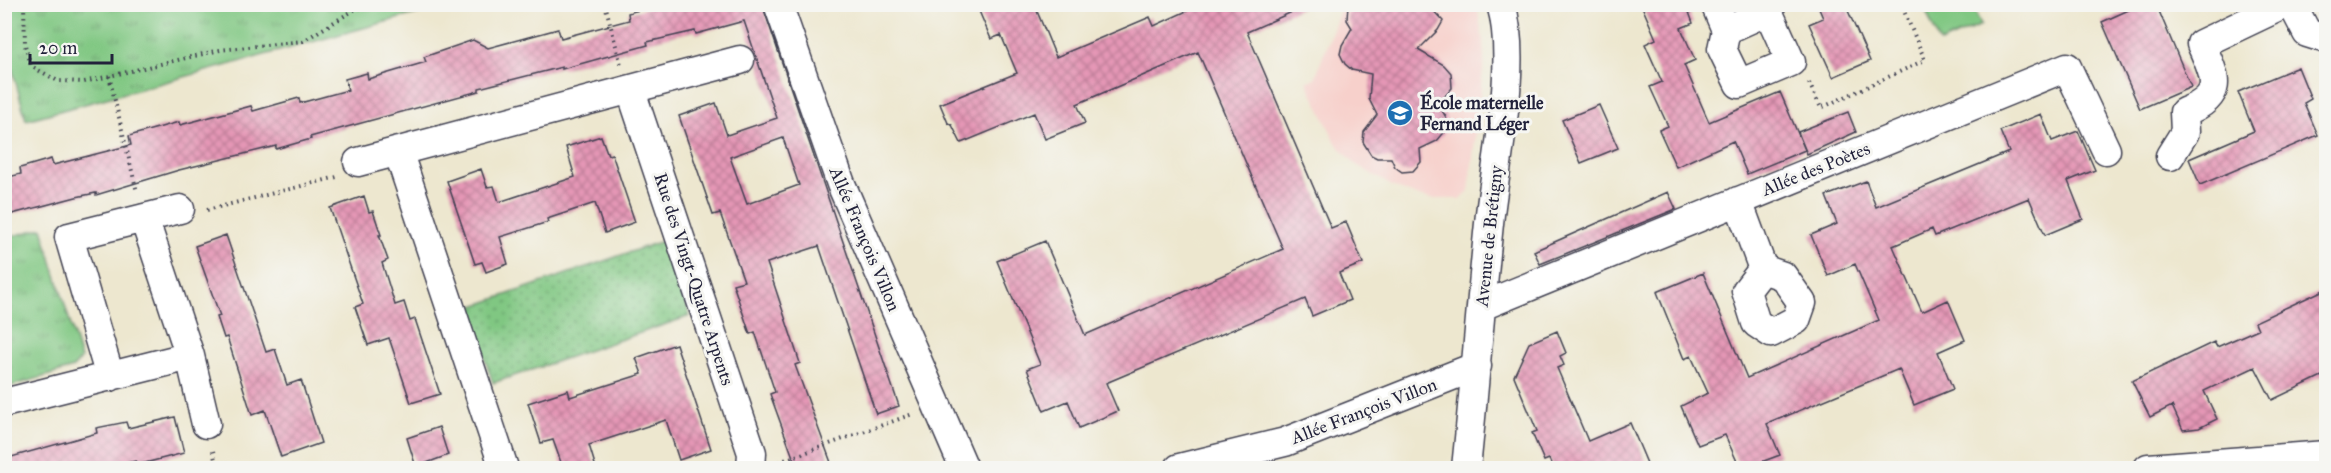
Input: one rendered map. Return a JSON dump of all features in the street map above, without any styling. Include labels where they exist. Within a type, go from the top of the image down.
[{"type":"street","name":"Allée François Villon","points":[[778,4],[841,184],[964,468]]},
{"type":"street","name":"Avenue de Brétigny","points":[[1466,468],[1505,96],[1507,61],[1501,4]]},
{"type":"street","points":[[2170,156],[2186,132],[2184,112],[2210,98],[2216,77],[2201,44],[2285,4]]},
{"type":"street","points":[[2292,4],[2307,33],[2326,39]]},
{"type":"street","points":[[1768,11],[1791,62],[1739,84],[1722,49],[1720,17],[1768,11]]},
{"type":"street","points":[[358,162],[631,91],[740,60]]},
{"type":"street","name":"Allée des Poètes","points":[[1482,306],[2067,67],[2106,150]]},
{"type":"street","name":"Rue des Vingt-Quatre Arpents","points":[[631,91],[752,453],[751,468]]},
{"type":"street","points":[[398,151],[504,468]]},
{"type":"street","points":[[1738,201],[1763,269]]},
{"type":"street","points":[[110,377],[69,237],[180,209]]},
{"type":"street","points":[[144,218],[190,356],[207,424]]},
{"type":"street","points":[[4,403],[190,356]]},
{"type":"street","name":"Allée François Villon","points":[[1179,468],[1285,442],[1477,366]]},
{"type":"street","points":[[2148,468],[2326,455]]},
{"type":"path","points":[[24,4],[25,45],[31,66],[58,81],[84,82],[220,50],[303,40],[354,10],[374,4]]},
{"type":"path","points":[[352,4],[354,10]]},
{"type":"path","points":[[605,4],[623,74],[631,91]]},
{"type":"path","points":[[1791,62],[1804,74],[1821,108],[1924,60],[1901,4]]},
{"type":"path","points":[[109,76],[144,218]]},
{"type":"path","points":[[180,209],[200,212],[275,194],[349,174],[358,162]]},
{"type":"path","points":[[751,468],[787,460],[937,406]]},
{"type":"shaded area","name":"École maternelle Fernand Léger","points":[[1342,5],[1477,5],[1484,60],[1469,191],[1460,199],[1432,199],[1392,186],[1355,164],[1336,143],[1307,82],[1315,78]]},
{"type":"green space","points":[[4,5],[448,5],[26,120],[5,42]]},
{"type":"green space","points":[[1923,5],[1972,5],[1981,25],[1940,43]]},
{"type":"green space","points":[[42,228],[81,359],[73,368],[5,388],[5,238]]},
{"type":"green space","points":[[665,240],[690,316],[493,383],[468,308]]},
{"type":"building","points":[[661,4],[762,4],[899,406],[876,414],[819,246],[767,263],[800,363],[795,365],[833,468],[797,468],[770,394],[775,392],[755,332],[750,334],[733,284],[744,281],[720,213],[713,215],[679,116],[716,103],[727,135],[777,118],[744,21],[696,34],[695,31],[647,42],[648,45],[562,69],[562,67],[479,88],[479,91],[310,137],[311,139],[276,149],[276,146],[179,170],[96,195],[96,193],[76,197],[12,214],[4,187],[4,178],[21,174],[20,168],[51,159],[53,165],[131,145],[129,136],[179,122],[180,125],[251,106],[253,111],[299,98],[300,103],[348,90],[345,79],[367,73],[368,79],[426,62],[424,57],[473,40],[488,48],[558,29],[561,38],[629,20],[628,13]],"holes":[[[783,138],[799,185],[747,204],[730,157]]]},
{"type":"building","points":[[976,4],[1034,4],[1056,57],[1150,17],[1154,26],[1202,4],[1310,4],[1247,32],[1331,228],[1346,222],[1363,263],[1339,273],[1350,300],[1312,316],[1305,299],[1106,383],[1118,411],[1079,428],[1068,401],[1044,411],[1027,369],[1040,364],[997,261],[1045,241],[1085,335],[1283,249],[1198,52],[1077,104],[1085,123],[1045,139],[1034,113],[961,143],[952,125],[948,123],[940,104],[1017,73],[1001,35],[991,39]]},
{"type":"building","points":[[1348,4],[1427,4],[1443,21],[1438,30],[1418,50],[1444,65],[1451,73],[1452,88],[1438,104],[1446,117],[1447,129],[1437,141],[1420,149],[1421,162],[1413,171],[1402,172],[1395,167],[1391,158],[1377,158],[1371,155],[1363,142],[1364,132],[1377,115],[1369,99],[1371,74],[1352,70],[1345,64],[1340,54],[1342,45],[1352,28],[1347,20]]},
{"type":"building","points":[[1641,4],[1686,4],[1693,23],[1681,28],[1695,60],[1684,65],[1709,122],[1780,92],[1805,150],[1747,174],[1733,141],[1676,167],[1659,130],[1668,126],[1650,87],[1662,82],[1645,44],[1656,39]]},
{"type":"building","points":[[1817,4],[1845,4],[1870,61],[1833,77],[1809,24],[1823,18]]},
{"type":"building","points":[[2142,4],[2156,4],[2191,87],[2140,109],[2102,22]]},
{"type":"building","points":[[2298,67],[2311,99],[2304,103],[2318,135],[2200,185],[2189,159],[2254,131],[2238,92]]},
{"type":"building","points":[[1599,105],[1618,148],[1581,163],[1562,120]]},
{"type":"building","points":[[1848,112],[1856,132],[1807,154],[1798,132]]},
{"type":"building","points":[[2041,114],[2052,141],[2078,131],[2095,170],[2068,181],[2083,219],[2045,235],[2029,198],[1935,236],[1932,229],[1893,246],[1922,312],[1948,300],[1965,340],[1938,352],[1953,389],[1914,405],[1899,369],[1767,424],[1780,455],[1745,468],[1740,468],[1725,435],[1698,445],[1681,406],[1708,393],[1691,356],[1684,359],[1657,292],[1703,273],[1747,378],[1879,320],[1855,264],[1828,276],[1811,235],[1837,224],[1826,196],[1866,181],[1876,207],[2009,152],[2000,131]]},
{"type":"building","points":[[601,136],[608,155],[612,154],[635,222],[605,233],[595,203],[547,219],[548,222],[500,237],[508,264],[486,272],[482,262],[475,264],[447,181],[481,169],[487,187],[494,186],[499,202],[575,177],[566,147]]},
{"type":"building","points":[[1668,192],[1676,209],[1540,264],[1534,251]]},
{"type":"building","points":[[364,196],[369,212],[373,211],[381,235],[379,235],[388,260],[382,263],[395,305],[404,302],[410,321],[415,319],[440,394],[411,403],[389,338],[368,345],[355,307],[363,304],[330,208]]},
{"type":"building","points":[[226,235],[266,352],[275,349],[287,385],[301,380],[321,443],[281,457],[265,410],[252,415],[227,337],[224,338],[217,317],[220,316],[195,246]]},
{"type":"building","points":[[2326,289],[2326,374],[2272,400],[2255,367],[2204,391],[2217,419],[2199,428],[2183,430],[2172,406],[2150,417],[2132,381],[2214,342],[2217,347],[2258,329],[2255,322]]},
{"type":"building","points":[[1557,331],[1566,353],[1560,356],[1564,365],[1557,368],[1588,441],[1630,423],[1649,468],[1553,468],[1549,459],[1544,461],[1532,433],[1537,431],[1514,376],[1529,343]]},
{"type":"building","points":[[676,344],[711,449],[679,460],[666,420],[589,445],[596,468],[563,468],[553,440],[541,443],[528,403],[568,390],[570,397],[642,374],[636,358]]},
{"type":"building","points":[[175,417],[184,453],[137,465],[136,461],[104,468],[4,468],[4,459],[97,433],[96,428],[126,422],[128,428]]},
{"type":"building","points":[[439,427],[448,455],[416,467],[407,438]]},
{"type":"place","name":"École maternelle Fernand Léger","points":[[1400,113]]}]
